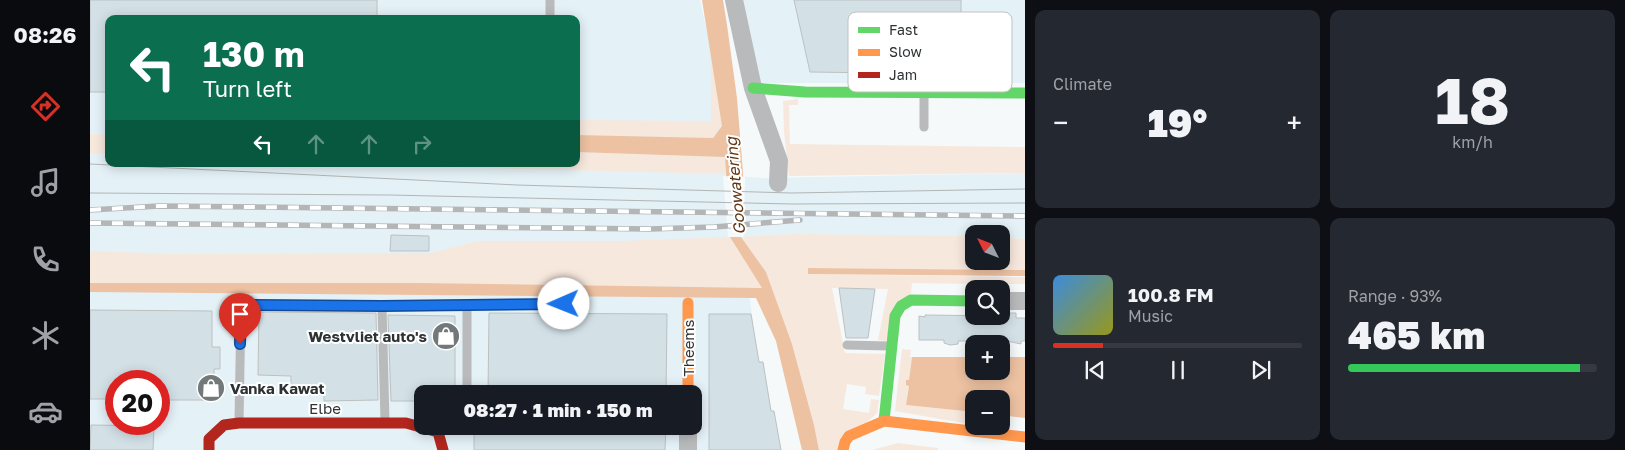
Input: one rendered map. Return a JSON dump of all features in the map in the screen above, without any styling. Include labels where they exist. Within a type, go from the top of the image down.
[{"type":"street","points":[[734,0],[752,88],[779,161],[778,183]]},
{"type":"street","points":[[752,88],[805,92],[1025,93]]},
{"type":"street","points":[[884,421],[897,308],[904,302],[911,300],[965,301]]},
{"type":"street","points":[[1010,301],[1025,301]]},
{"type":"street","name":"Theems","points":[[688,303],[688,385]]},
{"type":"street","points":[[844,446],[849,436],[884,421],[996,442],[1025,437]]},
{"type":"street","name":"Elbe","points":[[209,450],[209,439],[224,425],[239,423],[414,424]]},
{"type":"street","name":"Elbe","points":[[442,435],[443,450]]},
{"type":"street","points":[[688,435],[688,450]]},
{"type":"lane","points":[[550,0],[550,15]]},
{"type":"lane","points":[[924,92],[924,126]]},
{"type":"lane","points":[[239,423],[241,305],[564,304]]},
{"type":"lane","points":[[467,385],[468,305]]},
{"type":"lane","points":[[382,306],[385,423]]},
{"type":"lane","points":[[847,345],[892,346]]},
{"type":"shaded area","points":[[90,0],[700,0],[728,129],[734,176],[764,178],[1025,173],[1025,239],[1010,238],[1010,225],[965,225],[965,236],[742,237],[769,450],[90,450]]},
{"type":"shaded area","points":[[742,0],[1025,0],[1025,83],[1012,83],[1012,12],[848,12],[848,83],[760,83]]},
{"type":"shaded area","points":[[711,47],[722,126],[713,138],[580,135],[580,120],[711,121]]},
{"type":"shaded area","points":[[798,99],[798,105],[789,105],[790,144],[1025,147],[1025,173],[789,176],[783,101]]},
{"type":"shaded area","points":[[90,134],[105,135],[105,154],[90,153]]},
{"type":"shaded area","points":[[580,152],[725,157],[725,174],[436,167],[580,167]]},
{"type":"shaded area","points":[[796,234],[965,236],[965,269],[808,268],[808,274],[1025,277],[1025,284],[1010,284],[1010,280],[965,280],[965,284],[912,283],[911,294],[886,341],[878,340],[888,289],[832,288],[845,353],[885,354],[879,396],[865,394],[866,387],[847,384],[843,409],[869,413],[871,399],[879,400],[877,413],[837,450],[819,450],[792,344],[766,273],[741,237]]},
{"type":"shaded area","points":[[730,237],[763,288],[417,283],[90,283],[90,251],[173,254],[430,253],[478,241],[623,241]]},
{"type":"shaded area","points":[[1010,238],[1025,239],[1025,270],[1010,270]]},
{"type":"shaded area","points":[[902,349],[911,350],[909,380],[906,380],[909,386],[906,405],[965,411],[965,423],[895,411]]},
{"type":"shaded area","points":[[898,443],[938,448],[938,450],[872,450]]},
{"type":"water","name":"Goowatering","points":[[702,0],[723,0],[737,98],[743,173],[741,237],[766,272],[792,344],[819,450],[802,450],[776,341],[756,298],[90,292],[90,283],[417,283],[762,288],[730,237],[725,157],[580,152],[580,135],[713,138],[722,126]]},
{"type":"water","points":[[808,268],[1025,270],[1025,276],[808,274]]},
{"type":"water","points":[[912,357],[965,357],[965,380],[1010,380],[1010,357],[1025,357],[1025,418],[1010,416],[1010,390],[965,390],[965,411],[906,405],[909,386],[906,385],[906,380],[909,380]]},
{"type":"pier","points":[[723,176],[745,177],[744,237],[728,237]]},
{"type":"building","points":[[90,0],[377,0],[377,15],[105,15],[105,92],[90,92]]},
{"type":"building","points":[[794,0],[961,0],[961,12],[848,12],[848,73],[810,72]]},
{"type":"building","points":[[391,235],[429,236],[429,251],[390,251]]},
{"type":"building","points":[[839,288],[875,289],[868,338],[846,338]]},
{"type":"building","points":[[90,310],[212,311],[212,347],[220,347],[220,369],[214,369],[214,400],[170,400],[170,370],[105,370],[105,399],[90,399]]},
{"type":"building","points":[[259,312],[376,313],[378,400],[324,401],[324,395],[307,395],[307,388],[291,388],[291,376],[258,375]]},
{"type":"building","points":[[489,313],[667,314],[666,385],[488,385]]},
{"type":"building","points":[[1010,313],[1016,313],[1016,318],[1025,318],[1025,341],[1021,341],[1021,344],[1010,342],[1010,335],[965,335],[965,341],[958,341],[958,344],[950,345],[944,343],[944,340],[919,340],[919,316],[925,317],[925,315],[965,316],[965,325],[1010,325]]},
{"type":"building","points":[[709,314],[751,314],[759,362],[763,362],[771,411],[774,411],[781,450],[709,450]]},
{"type":"building","points":[[388,315],[455,316],[455,385],[414,385],[414,401],[391,401]]},
{"type":"building","points":[[91,425],[105,425],[105,435],[154,435],[153,450],[90,450]]},
{"type":"building","points":[[474,435],[666,435],[665,450],[474,450]]},
{"type":"tram line","points":[[90,164],[105,165]]},
{"type":"tram line","points":[[151,167],[517,185],[791,193],[1025,189]]},
{"type":"tram line","points":[[90,193],[389,195],[792,204],[1025,203]]},
{"type":"railway","points":[[90,210],[159,206],[1025,216]]},
{"type":"railway","points":[[90,223],[650,229],[714,227],[800,220]]},
{"type":"traffic: fast","points":[[753,88],[805,92],[1025,93]]},
{"type":"traffic: fast","points":[[884,421],[895,316],[901,306],[911,300],[965,301]]},
{"type":"traffic: slow","points":[[688,303],[688,385]]},
{"type":"traffic: slow","points":[[843,450],[849,436],[884,421],[1025,437]]},
{"type":"traffic: jam","points":[[209,450],[209,439],[224,425],[239,423],[406,423],[438,432],[443,450]]},
{"type":"place","name":"Westvliet auto's","points":[[446,336]]},
{"type":"place","name":"Vanka Kawat","points":[[211,388]]},
{"type":"route","points":[[240,344],[241,305],[564,304]]}]
